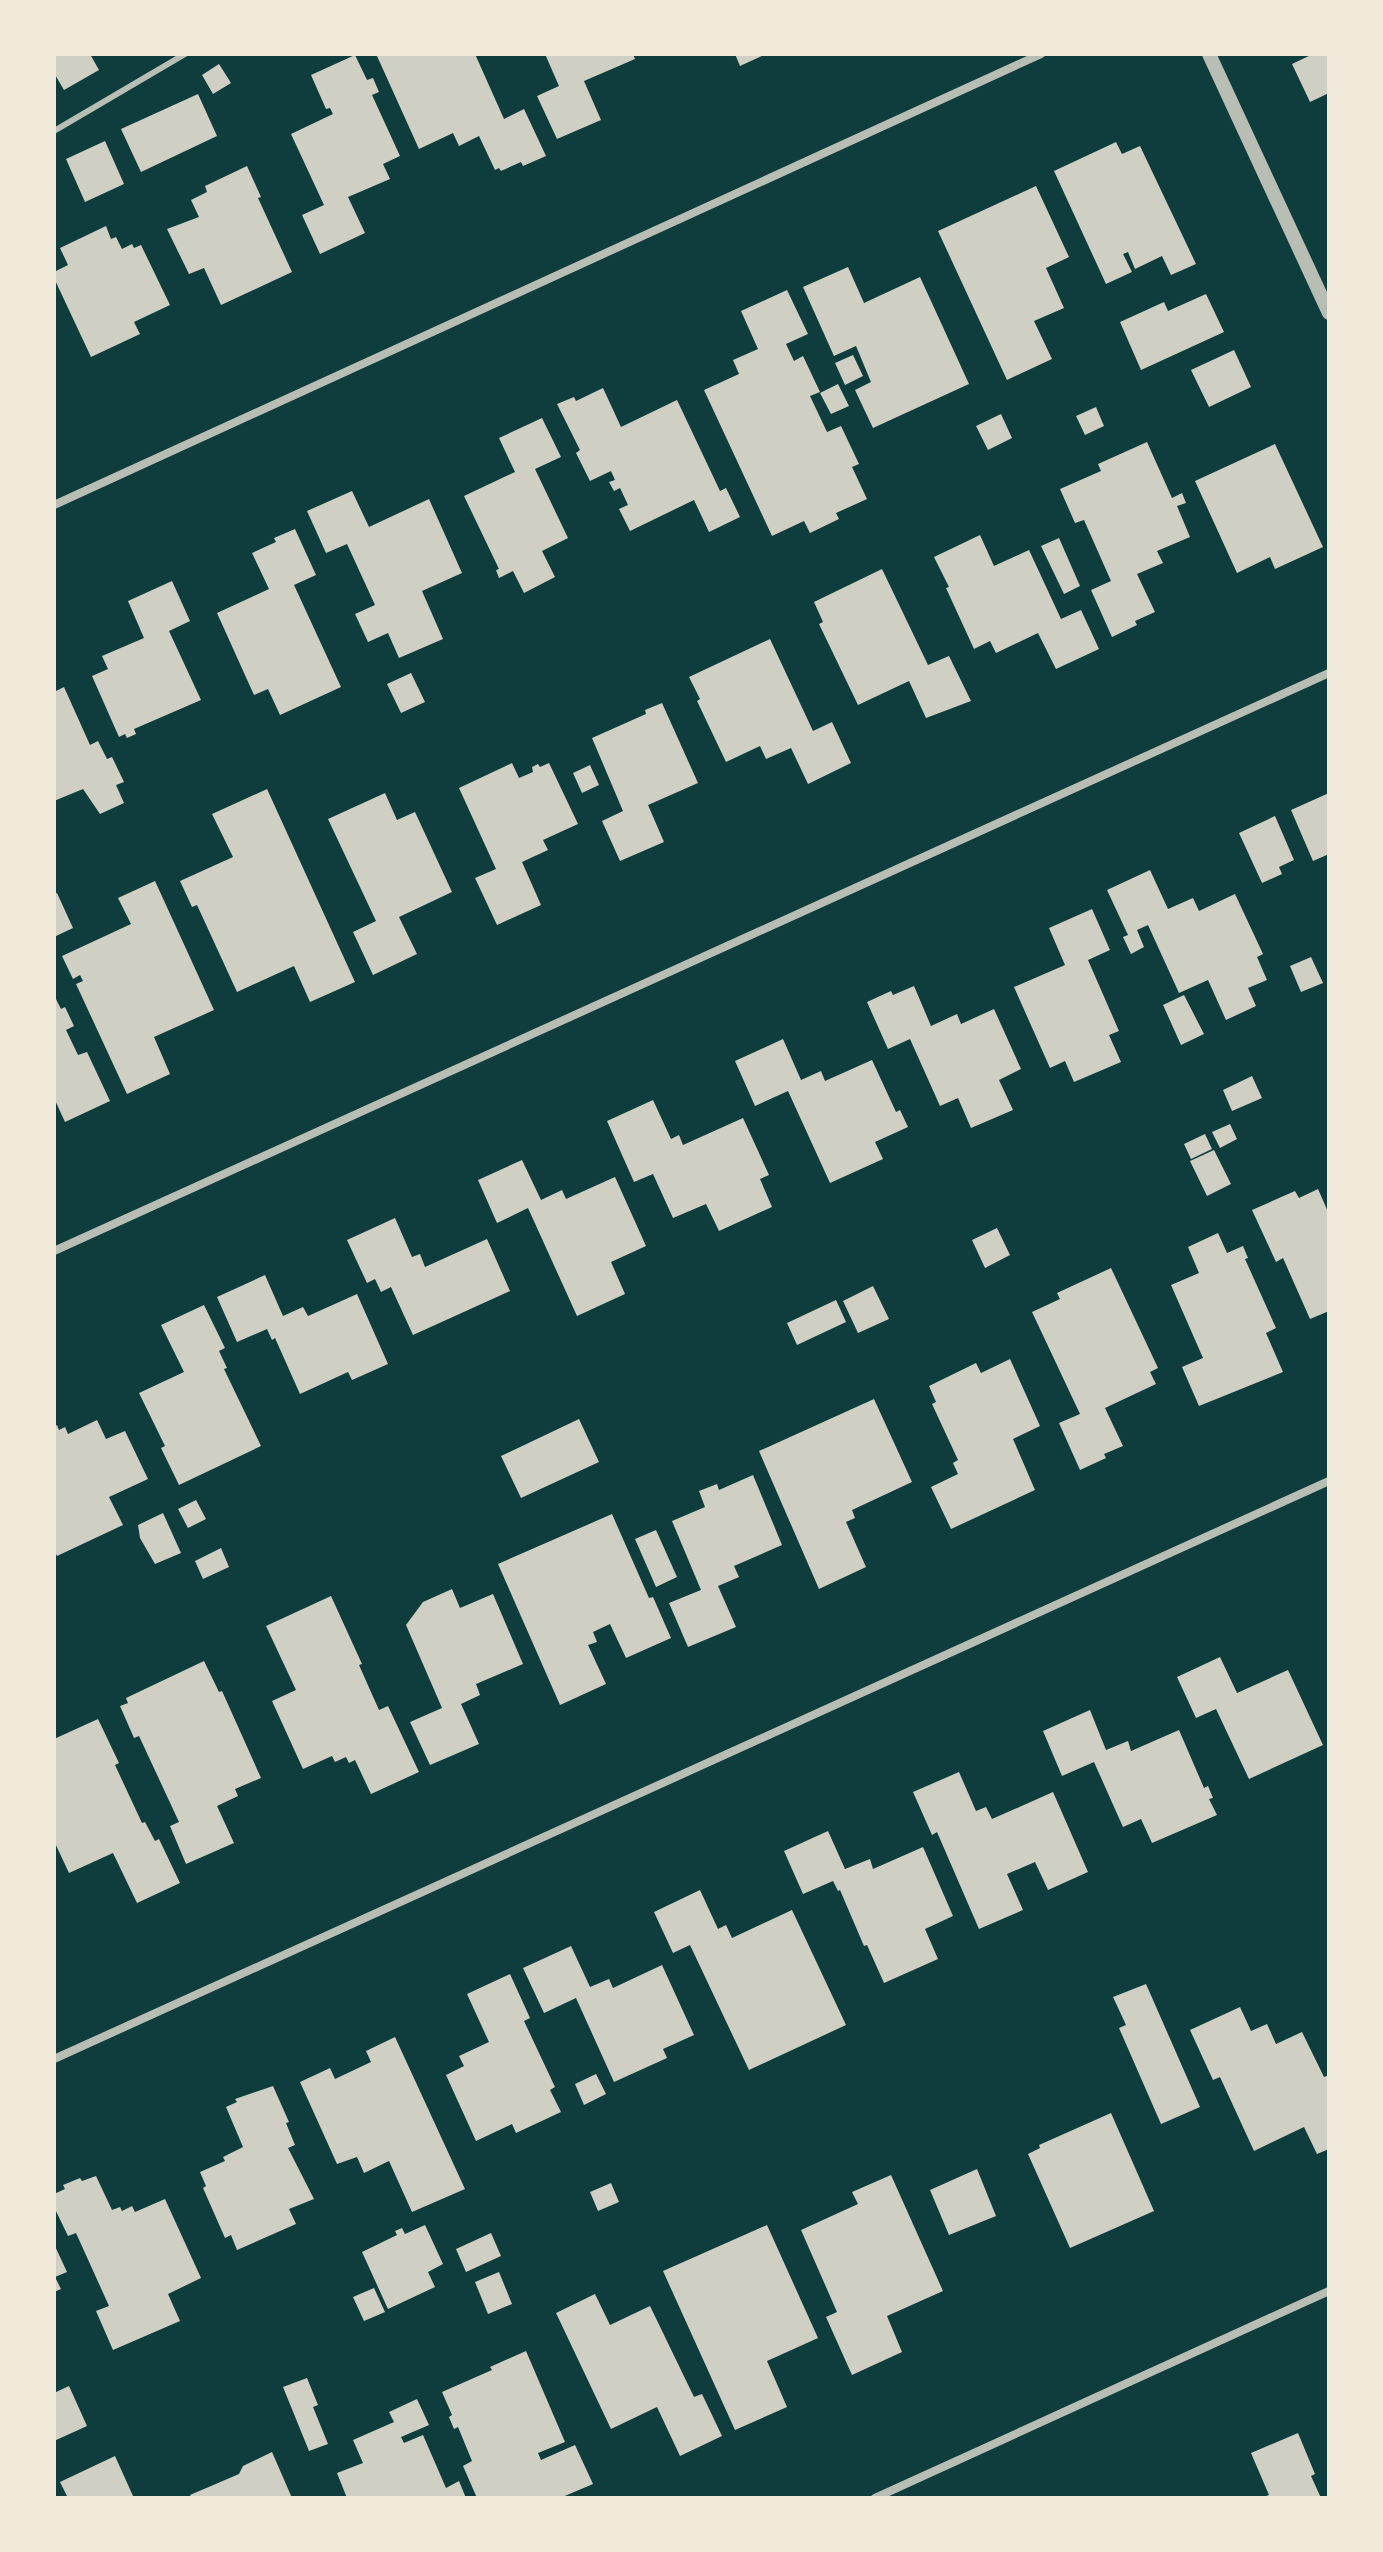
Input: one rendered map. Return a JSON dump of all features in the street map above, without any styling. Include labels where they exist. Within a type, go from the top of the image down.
[{"type":"street","points":[[54,505],[1041,54]]},
{"type":"street","points":[[1209,54],[1329,313]]},
{"type":"street","points":[[54,1251],[1329,673]]},
{"type":"street","points":[[54,2059],[1329,1481]]},
{"type":"street","points":[[875,2498],[1329,2291]]},
{"type":"lane","points":[[54,131],[185,54]]},
{"type":"building","points":[[54,54],[90,54],[99,70],[64,90],[54,73]]},
{"type":"building","points":[[475,54],[504,119],[524,109],[546,156],[523,166],[521,162],[501,171],[499,168],[495,170],[479,136],[459,146],[453,133],[419,149],[377,56]]},
{"type":"building","points":[[545,54],[633,54],[635,59],[584,81],[601,120],[557,139],[537,96],[559,86]]},
{"type":"building","points":[[735,54],[766,54],[740,66]]},
{"type":"building","points":[[1313,54],[1329,54],[1329,93],[1310,102],[1292,64]]},
{"type":"building","points":[[355,55],[367,80],[373,78],[379,92],[372,95],[400,156],[383,164],[390,179],[348,197],[365,233],[320,254],[302,215],[324,205],[291,134],[333,114],[330,108],[326,109],[311,75]]},
{"type":"building","points":[[219,64],[231,83],[213,94],[202,75]]},
{"type":"building","points":[[198,94],[217,136],[141,172],[121,129]]},
{"type":"building","points":[[105,141],[124,184],[85,202],[66,159]]},
{"type":"building","points":[[1116,142],[1122,154],[1140,146],[1196,264],[1171,275],[1162,256],[1135,269],[1128,252],[1123,254],[1132,272],[1106,284],[1054,171]]},
{"type":"building","points":[[247,166],[292,272],[221,305],[204,268],[189,274],[167,229],[199,217],[191,200],[207,192],[205,186]]},
{"type":"building","points":[[1036,186],[1069,257],[1046,268],[1064,308],[1034,321],[1052,359],[1007,380],[938,231]]},
{"type":"building","points":[[106,226],[111,239],[116,237],[122,249],[132,244],[134,248],[141,245],[170,305],[134,322],[140,334],[91,357],[54,272],[68,265],[60,248]]},
{"type":"building","points":[[848,267],[864,303],[920,277],[969,384],[873,428],[855,390],[871,382],[856,346],[834,356],[803,287]]},
{"type":"building","points":[[787,290],[808,334],[786,344],[794,361],[803,356],[820,392],[810,396],[827,432],[841,426],[859,464],[852,467],[867,499],[836,513],[839,519],[810,533],[804,521],[772,536],[704,390],[739,374],[733,360],[758,349],[741,311]]},
{"type":"building","points":[[1206,294],[1224,332],[1141,370],[1120,322],[1164,302],[1168,311]]},
{"type":"building","points":[[1234,350],[1251,387],[1209,407],[1191,370]]},
{"type":"building","points":[[853,355],[863,376],[845,385],[835,363]]},
{"type":"building","points":[[838,384],[849,406],[831,414],[820,393]]},
{"type":"building","points":[[603,388],[621,427],[677,400],[720,491],[726,488],[740,517],[709,532],[694,500],[630,531],[619,509],[628,505],[620,488],[614,491],[609,482],[615,480],[611,471],[590,481],[576,453],[580,450],[557,404],[574,397],[576,401]]},
{"type":"building","points":[[1096,407],[1104,426],[1085,435],[1076,416]]},
{"type":"building","points":[[1001,414],[1012,438],[988,450],[976,426]]},
{"type":"building","points":[[542,418],[561,457],[535,469],[568,538],[542,551],[555,577],[524,593],[513,571],[499,578],[496,570],[499,569],[464,496],[515,472],[499,438]]},
{"type":"building","points":[[1147,442],[1172,498],[1182,493],[1186,503],[1177,506],[1190,537],[1157,551],[1163,563],[1137,574],[1155,612],[1112,637],[1091,590],[1111,581],[1084,520],[1075,523],[1060,489],[1101,471],[1098,464]]},
{"type":"building","points":[[1275,444],[1323,547],[1275,569],[1270,557],[1237,573],[1195,481]]},
{"type":"building","points":[[352,491],[369,527],[429,499],[462,573],[422,591],[443,639],[399,658],[388,633],[368,642],[355,614],[375,605],[347,544],[326,553],[307,511]]},
{"type":"building","points":[[295,529],[316,575],[294,585],[341,687],[280,715],[268,689],[254,695],[217,613],[269,589],[252,553]]},
{"type":"building","points":[[980,535],[994,566],[1029,550],[1061,619],[1081,610],[1099,649],[1056,669],[1038,633],[996,653],[990,641],[974,649],[934,557]]},
{"type":"building","points":[[1059,538],[1080,586],[1064,594],[1041,546]]},
{"type":"building","points":[[882,569],[928,665],[949,656],[971,701],[926,718],[909,681],[858,705],[819,624],[823,622],[814,602]]},
{"type":"building","points":[[172,581],[190,621],[169,631],[201,700],[134,729],[136,734],[119,737],[92,676],[108,669],[102,656],[144,638],[128,601]]},
{"type":"building","points":[[770,639],[813,731],[832,722],[851,763],[808,784],[791,748],[766,759],[760,746],[726,762],[689,677]]},
{"type":"building","points":[[411,673],[425,702],[401,713],[387,684]]},
{"type":"building","points":[[64,687],[90,745],[98,741],[107,759],[112,757],[124,782],[116,785],[124,803],[100,814],[83,789],[54,801],[54,692]]},
{"type":"building","points":[[662,703],[698,783],[648,805],[664,842],[620,861],[602,821],[623,811],[592,738],[646,714],[645,710]]},
{"type":"building","points":[[512,763],[519,778],[533,772],[532,767],[538,764],[540,767],[549,763],[578,824],[543,840],[548,850],[522,862],[541,905],[497,925],[475,878],[496,869],[459,788]]},
{"type":"building","points":[[590,765],[599,785],[582,793],[573,773]]},
{"type":"building","points":[[267,789],[355,982],[310,1002],[294,966],[237,992],[197,905],[192,907],[180,881],[233,857],[212,814]]},
{"type":"building","points":[[385,793],[397,820],[415,812],[452,892],[399,917],[417,954],[373,975],[353,932],[376,921],[328,819]]},
{"type":"building","points":[[1329,793],[1329,854],[1313,861],[1291,810]]},
{"type":"building","points":[[1275,816],[1294,860],[1279,867],[1282,874],[1262,883],[1239,833]]},
{"type":"building","points":[[1150,870],[1168,909],[1193,898],[1199,911],[1235,894],[1263,954],[1257,957],[1267,980],[1248,988],[1256,1006],[1226,1020],[1208,980],[1179,993],[1148,925],[1137,930],[1144,947],[1131,954],[1123,937],[1128,935],[1107,890]]},
{"type":"building","points":[[155,881],[214,1010],[154,1037],[170,1074],[127,1094],[76,984],[83,981],[80,975],[73,979],[62,956],[131,924],[118,898]]},
{"type":"building","points":[[57,893],[73,928],[54,937],[54,894]]},
{"type":"building","points":[[1092,909],[1110,950],[1088,960],[1119,1031],[1109,1035],[1121,1062],[1074,1082],[1065,1061],[1050,1068],[1014,987],[1065,965],[1049,928]]},
{"type":"building","points":[[1311,957],[1323,983],[1301,992],[1290,966]]},
{"type":"building","points":[[914,986],[931,1026],[957,1014],[961,1024],[994,1009],[1021,1069],[999,1080],[1013,1110],[971,1128],[958,1098],[940,1106],[910,1039],[888,1049],[867,1002],[891,991],[893,995]]},
{"type":"building","points":[[54,995],[61,1009],[65,1007],[74,1026],[66,1030],[78,1055],[87,1052],[110,1101],[65,1122],[54,1098]]},
{"type":"building","points":[[1184,995],[1204,1034],[1181,1045],[1163,1005]]},
{"type":"building","points":[[783,1039],[801,1080],[821,1071],[825,1081],[872,1060],[896,1112],[900,1110],[908,1127],[875,1142],[883,1159],[830,1183],[788,1091],[755,1106],[735,1061]]},
{"type":"building","points":[[1252,1076],[1262,1098],[1232,1111],[1223,1090]]},
{"type":"building","points":[[653,1100],[671,1139],[679,1135],[683,1145],[743,1118],[769,1175],[760,1179],[772,1207],[719,1231],[706,1204],[673,1218],[653,1174],[634,1182],[607,1121]]},
{"type":"building","points":[[1230,1124],[1237,1139],[1220,1148],[1212,1132]]},
{"type":"building","points":[[1205,1134],[1212,1149],[1191,1159],[1184,1144]]},
{"type":"building","points":[[1214,1150],[1231,1184],[1207,1196],[1190,1161]]},
{"type":"building","points":[[522,1160],[541,1200],[562,1190],[566,1199],[615,1177],[646,1246],[611,1262],[625,1294],[577,1316],[528,1208],[497,1223],[478,1180]]},
{"type":"building","points":[[1318,1189],[1329,1214],[1329,1311],[1310,1319],[1283,1258],[1276,1262],[1252,1210],[1295,1191],[1299,1198]]},
{"type":"building","points":[[395,1218],[412,1257],[420,1254],[425,1267],[487,1239],[510,1291],[413,1335],[391,1287],[381,1292],[375,1279],[367,1283],[347,1240]]},
{"type":"building","points":[[997,1228],[1010,1255],[985,1268],[972,1240]]},
{"type":"building","points":[[1218,1233],[1227,1253],[1243,1246],[1248,1258],[1245,1259],[1276,1328],[1266,1333],[1283,1372],[1199,1406],[1182,1367],[1203,1358],[1171,1285],[1199,1273],[1188,1247]]},
{"type":"building","points":[[1111,1268],[1158,1368],[1150,1372],[1156,1384],[1105,1408],[1123,1446],[1080,1470],[1059,1423],[1080,1414],[1032,1312],[1060,1299],[1057,1293]]},
{"type":"building","points":[[265,1275],[283,1316],[303,1307],[308,1316],[357,1294],[388,1364],[352,1380],[348,1372],[300,1394],[275,1338],[272,1340],[267,1329],[237,1342],[217,1297]]},
{"type":"building","points":[[873,1286],[889,1319],[858,1333],[843,1301]]},
{"type":"building","points":[[836,1300],[846,1322],[797,1345],[787,1323]]},
{"type":"building","points":[[204,1305],[225,1348],[219,1351],[227,1368],[224,1369],[261,1446],[179,1485],[161,1448],[165,1446],[139,1393],[184,1372],[161,1325]]},
{"type":"building","points":[[1010,1359],[1040,1426],[1013,1439],[1035,1490],[951,1529],[931,1487],[958,1474],[953,1463],[958,1460],[932,1404],[936,1402],[929,1386],[976,1363],[981,1373]]},
{"type":"building","points":[[874,1399],[912,1482],[852,1510],[855,1518],[846,1522],[866,1567],[819,1589],[759,1451]]},
{"type":"building","points":[[579,1419],[599,1462],[521,1498],[501,1456]]},
{"type":"building","points":[[97,1420],[106,1439],[125,1431],[148,1479],[109,1497],[123,1525],[57,1556],[54,1550],[54,1427],[57,1425],[59,1430],[65,1427],[68,1434]]},
{"type":"building","points":[[753,1475],[782,1545],[734,1566],[739,1577],[718,1586],[736,1627],[688,1647],[669,1603],[701,1590],[672,1521],[705,1507],[699,1491],[717,1484],[719,1490]]},
{"type":"building","points":[[196,1500],[206,1519],[188,1528],[178,1509]]},
{"type":"building","points":[[163,1513],[181,1553],[155,1564],[140,1538],[138,1525]]},
{"type":"building","points":[[612,1514],[649,1598],[653,1597],[671,1638],[626,1658],[610,1624],[593,1632],[597,1642],[588,1645],[606,1684],[560,1705],[498,1564]]},
{"type":"building","points":[[656,1530],[677,1577],[656,1587],[635,1539]]},
{"type":"building","points":[[221,1548],[229,1567],[203,1579],[195,1561]]},
{"type":"building","points":[[452,1589],[460,1608],[493,1594],[523,1664],[476,1684],[480,1695],[461,1704],[479,1744],[430,1765],[410,1722],[442,1708],[406,1625],[423,1602]]},
{"type":"building","points":[[331,1596],[379,1710],[388,1706],[419,1772],[371,1794],[355,1760],[349,1763],[346,1757],[335,1762],[332,1756],[303,1769],[272,1701],[296,1690],[266,1626]]},
{"type":"building","points":[[1220,1657],[1237,1693],[1288,1670],[1323,1745],[1249,1779],[1216,1709],[1196,1718],[1177,1677]]},
{"type":"building","points":[[204,1661],[219,1692],[222,1691],[261,1778],[235,1789],[238,1796],[217,1806],[234,1843],[186,1864],[170,1826],[179,1822],[139,1736],[134,1738],[120,1706],[128,1703],[126,1698]]},
{"type":"building","points":[[1090,1710],[1106,1750],[1128,1741],[1131,1751],[1179,1730],[1204,1788],[1208,1786],[1213,1798],[1209,1799],[1217,1815],[1152,1843],[1141,1819],[1123,1827],[1094,1762],[1062,1776],[1043,1731]]},
{"type":"building","points":[[98,1719],[142,1823],[145,1822],[155,1841],[159,1839],[180,1883],[137,1903],[113,1853],[69,1873],[54,1841],[54,1739]]},
{"type":"building","points":[[959,1772],[976,1811],[986,1807],[992,1819],[1053,1792],[1088,1872],[1048,1890],[1035,1862],[1007,1874],[1023,1910],[979,1929],[937,1832],[932,1835],[913,1792]]},
{"type":"building","points":[[828,1831],[845,1869],[870,1859],[873,1869],[923,1847],[953,1916],[925,1929],[938,1959],[884,1983],[833,1881],[803,1894],[784,1851]]},
{"type":"building","points":[[700,1890],[718,1929],[726,1925],[732,1938],[792,1910],[846,2025],[749,2070],[690,1945],[673,1953],[654,1912]]},
{"type":"building","points":[[571,1946],[590,1987],[609,1979],[613,1988],[662,1965],[694,2035],[663,2049],[667,2058],[614,2082],[576,1998],[544,2013],[523,1968]]},
{"type":"building","points":[[510,1974],[530,2018],[524,2021],[555,2087],[550,2090],[561,2112],[516,2133],[512,2124],[476,2141],[446,2075],[464,2066],[459,2056],[489,2042],[467,1994]]},
{"type":"building","points":[[1146,1984],[1200,2107],[1161,2124],[1119,2028],[1126,2025],[1113,1997]]},
{"type":"building","points":[[1240,2007],[1251,2031],[1267,2024],[1276,2044],[1302,2032],[1324,2077],[1329,2075],[1329,2149],[1317,2154],[1304,2127],[1254,2151],[1220,2077],[1213,2080],[1190,2030]]},
{"type":"building","points":[[395,2037],[465,2189],[412,2212],[389,2161],[364,2173],[357,2157],[337,2164],[300,2082],[330,2068],[335,2079],[371,2062],[366,2051]]},
{"type":"building","points":[[596,2074],[606,2094],[584,2105],[575,2084]]},
{"type":"building","points":[[273,2086],[289,2122],[286,2123],[295,2145],[288,2148],[314,2199],[289,2209],[296,2224],[237,2250],[231,2235],[225,2238],[203,2188],[206,2186],[200,2172],[225,2161],[223,2157],[243,2147],[226,2107],[237,2102],[235,2099]]},
{"type":"building","points":[[1111,2113],[1154,2211],[1070,2248],[1028,2154],[1040,2148],[1039,2145]]},
{"type":"building","points":[[977,2169],[996,2216],[949,2235],[930,2190]]},
{"type":"building","points":[[891,2175],[943,2291],[887,2316],[902,2352],[852,2375],[826,2317],[837,2312],[801,2230],[858,2204],[852,2192]]},
{"type":"building","points":[[96,2176],[112,2210],[120,2207],[122,2211],[132,2206],[135,2212],[165,2199],[201,2278],[168,2294],[180,2321],[113,2350],[96,2311],[109,2306],[76,2233],[68,2236],[54,2207],[54,2194],[65,2189],[63,2185]]},
{"type":"building","points":[[611,2183],[619,2202],[598,2211],[590,2192]]},
{"type":"building","points":[[425,2225],[443,2264],[428,2272],[435,2287],[388,2309],[362,2252],[397,2235],[395,2231],[402,2228],[405,2234]]},
{"type":"building","points":[[767,2225],[818,2338],[767,2361],[787,2407],[735,2430],[663,2271]]},
{"type":"building","points":[[491,2233],[501,2256],[466,2272],[456,2249]]},
{"type":"building","points":[[54,2244],[67,2272],[55,2277],[61,2289],[54,2292]]},
{"type":"building","points":[[499,2272],[512,2304],[488,2314],[475,2282]]},
{"type":"building","points":[[374,2288],[385,2312],[364,2321],[353,2297]]},
{"type":"building","points":[[595,2294],[610,2325],[650,2306],[694,2397],[702,2394],[722,2436],[680,2456],[657,2407],[611,2429],[556,2313]]},
{"type":"building","points":[[526,2351],[565,2442],[538,2453],[541,2460],[575,2445],[593,2484],[560,2498],[477,2498],[463,2466],[472,2461],[458,2427],[454,2429],[449,2417],[452,2415],[442,2392]]},
{"type":"building","points":[[307,2378],[318,2405],[313,2407],[328,2444],[309,2451],[283,2387]]},
{"type":"building","points":[[69,2386],[87,2426],[54,2441],[54,2393]]},
{"type":"building","points":[[417,2399],[429,2425],[401,2437],[404,2443],[423,2435],[446,2488],[459,2481],[466,2498],[347,2498],[337,2473],[363,2463],[353,2440],[394,2422],[389,2412]]},
{"type":"building","points":[[1298,2433],[1321,2498],[1261,2498],[1269,2495],[1251,2453]]},
{"type":"building","points":[[272,2452],[292,2498],[192,2498],[190,2495],[239,2474],[243,2466]]},
{"type":"building","points":[[115,2456],[133,2496],[68,2498],[60,2482]]}]
